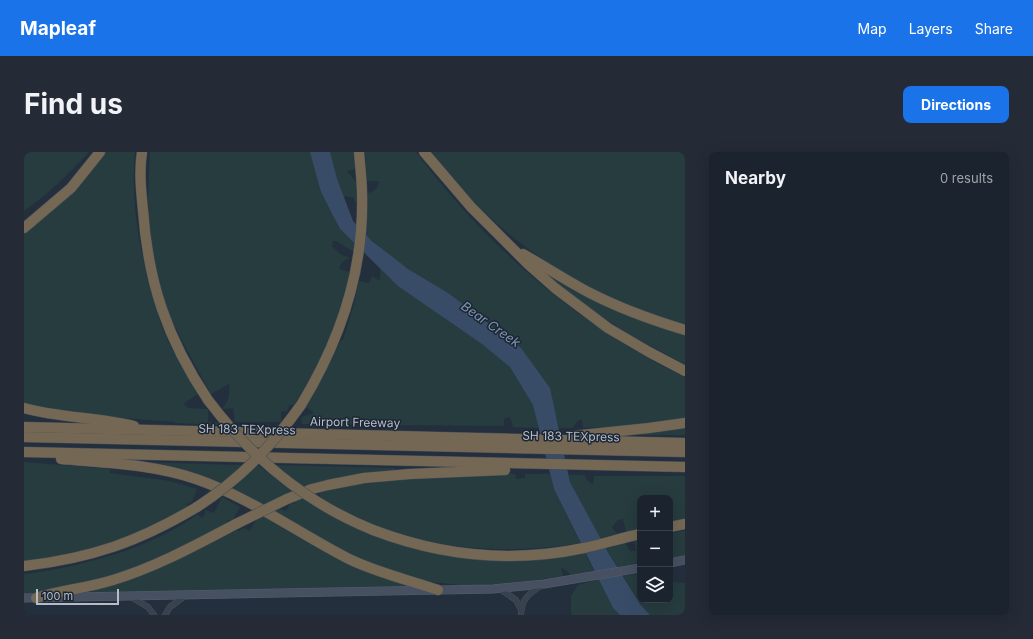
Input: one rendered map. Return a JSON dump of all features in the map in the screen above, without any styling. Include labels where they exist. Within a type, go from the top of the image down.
[{"type":"highway","points":[[24,228],[70,188],[100,152]]},
{"type":"highway","points":[[142,152],[142,195],[144,223],[152,277],[164,316],[180,352],[189,370],[208,400],[229,426],[265,463],[297,488],[316,501],[356,523],[392,537],[447,551],[502,556],[560,552],[584,548],[637,535]]},
{"type":"highway","points":[[24,566],[80,557],[112,548],[142,537],[170,523],[197,507],[234,481],[276,438],[314,385],[332,347],[351,296],[362,219],[358,152]]},
{"type":"highway","points":[[424,152],[471,207],[555,288],[592,317],[643,349],[685,371]]},
{"type":"highway","points":[[24,219],[58,191],[70,188]]},
{"type":"highway","points":[[513,248],[590,293],[652,320],[685,330]]},
{"type":"highway","points":[[24,408],[60,416],[117,422],[152,430]]},
{"type":"highway","points":[[36,598],[113,580],[138,572],[287,499],[312,489],[364,478],[410,474],[515,455],[584,452],[642,429],[685,423]]},
{"type":"highway","name":"Airport Freeway","points":[[24,428],[152,430],[515,455]]},
{"type":"highway","name":"SH 183 TEXpress","points":[[24,437],[515,455]]},
{"type":"highway","name":"Airport Freeway","points":[[24,453],[515,455],[551,440],[625,466],[685,467]]},
{"type":"highway","name":"Airport Freeway","points":[[584,452],[685,443]]},
{"type":"highway","name":"SH 183 TEXpress","points":[[24,444],[515,455],[584,452],[685,452]]},
{"type":"highway","name":"SH 183 TEXpress","points":[[584,452],[685,458]]},
{"type":"highway","points":[[24,453],[157,469],[178,473],[197,479],[216,486],[274,516],[350,559],[388,574],[438,590]]},
{"type":"highway","points":[[673,526],[685,524]]},
{"type":"main road","points":[[673,562],[685,560]]},
{"type":"main road","points":[[24,598],[500,589],[544,584],[637,568]]},
{"type":"street","points":[[521,612],[530,593],[544,584]]},
{"type":"street","points":[[500,589],[516,600],[521,612]]},
{"type":"street","points":[[165,615],[170,607],[187,595]]},
{"type":"street","points":[[131,596],[148,607],[154,615]]},
{"type":"green space","points":[[24,152],[89,152],[58,183],[24,211]]},
{"type":"green space","points":[[102,152],[135,152],[135,212],[141,252],[161,324],[180,364],[198,394],[184,403],[188,408],[208,409],[208,422],[219,423],[219,425],[175,423],[64,413],[24,404],[24,234],[52,209]]},
{"type":"green space","points":[[150,152],[353,152],[355,169],[347,171],[356,182],[356,204],[354,198],[345,196],[337,225],[355,244],[354,252],[336,241],[333,241],[332,246],[340,254],[350,258],[340,265],[339,269],[350,272],[338,317],[316,369],[294,405],[289,405],[287,411],[281,411],[281,422],[235,422],[233,408],[222,409],[228,398],[229,384],[211,394],[182,341],[167,310],[151,251],[148,198]]},
{"type":"green space","points":[[365,152],[416,152],[443,187],[473,220],[537,281],[608,334],[646,357],[685,377],[685,420],[637,426],[583,428],[582,419],[576,422],[573,428],[559,428],[556,415],[535,411],[539,428],[513,427],[510,417],[504,419],[504,426],[387,425],[386,423],[328,425],[302,424],[301,417],[314,412],[306,407],[341,340],[343,340],[359,281],[369,283],[372,276],[380,281],[381,248],[366,235],[367,193],[376,189],[379,181],[367,181]]},
{"type":"green space","points":[[432,152],[685,152],[685,325],[648,313],[612,298],[577,280],[544,260],[512,237],[483,211],[456,183]]},
{"type":"green space","points":[[537,267],[685,334],[685,364],[645,343],[605,319]]},
{"type":"green space","points":[[685,428],[685,435],[625,435]]},
{"type":"green space","points":[[24,462],[110,469],[110,473],[170,481],[197,489],[192,502],[186,504],[188,507],[127,538],[85,551],[24,561]]},
{"type":"green space","points":[[136,462],[243,465],[219,485]]},
{"type":"green space","points":[[258,465],[293,492],[263,507],[231,490]]},
{"type":"green space","points":[[276,465],[395,468],[395,470],[350,476],[305,488]]},
{"type":"green space","points":[[506,473],[515,474],[516,479],[525,478],[525,474],[550,474],[554,489],[580,543],[512,549],[478,548],[445,544],[412,537],[380,527],[350,514],[320,497],[319,491],[365,480]]},
{"type":"green space","points":[[569,475],[585,475],[587,480],[592,484],[594,476],[685,476],[685,519],[673,521],[673,495],[637,495],[637,530],[626,532],[623,519],[618,520],[612,527],[617,534],[600,538],[570,482]]},
{"type":"green space","points":[[222,497],[240,507],[232,521],[227,520],[229,524],[130,571],[48,592],[24,594],[24,574],[68,567],[138,546],[180,526],[198,514],[201,518],[205,515],[205,510],[214,513]]},
{"type":"green space","points":[[302,498],[329,514],[358,528],[416,548],[446,555],[508,561],[540,560],[585,553],[594,571],[571,575],[562,568],[563,576],[511,584],[470,586],[415,579],[365,563],[270,511],[277,508],[286,511],[291,502],[295,504],[295,501]]},
{"type":"green space","points":[[263,515],[414,587],[90,594],[92,591],[136,577],[236,529],[239,531],[244,528],[250,531],[258,517]]},
{"type":"green space","points":[[685,530],[685,556],[673,558],[673,533]]},
{"type":"green space","points":[[637,540],[637,564],[617,567],[606,548],[625,543],[630,551],[635,551],[634,541]]},
{"type":"green space","points":[[637,574],[637,599],[623,576]]},
{"type":"green space","points":[[599,579],[613,608],[620,615],[573,615],[571,613],[571,596],[578,585]]},
{"type":"green space","points":[[673,582],[685,583],[685,615],[650,615],[640,604],[673,603]]},
{"type":"water","points":[[310,152],[330,152],[337,179],[353,221],[372,241],[408,269],[448,293],[521,348],[550,388],[570,482],[609,554],[637,599],[637,603],[639,603],[650,615],[620,615],[613,608],[554,489],[533,405],[510,367],[482,344],[398,286],[340,229],[321,192]]},
{"type":"water label","name":"Bear Creek","points":[[491,324]]}]
